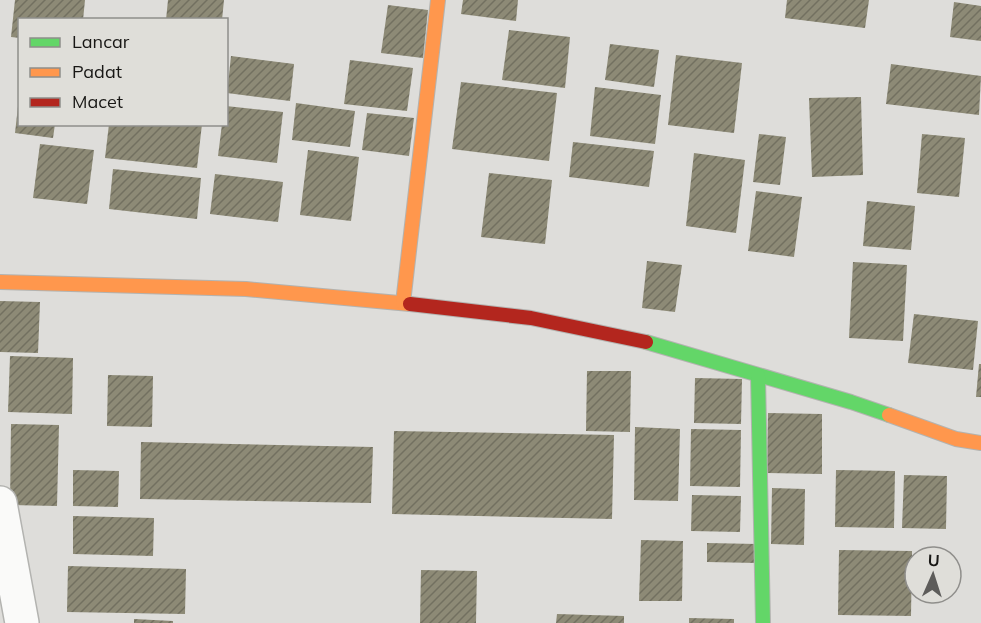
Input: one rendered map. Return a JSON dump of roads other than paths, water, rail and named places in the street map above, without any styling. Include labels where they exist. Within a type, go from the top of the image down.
[{"type":"street","points":[[403,303],[438,0]]},
{"type":"street","points":[[0,282],[246,289],[403,303],[531,318],[637,339],[851,402],[956,439],[981,443]]},
{"type":"street","points":[[758,376],[763,623]]},
{"type":"street","points":[[0,503],[22,623]]}]
